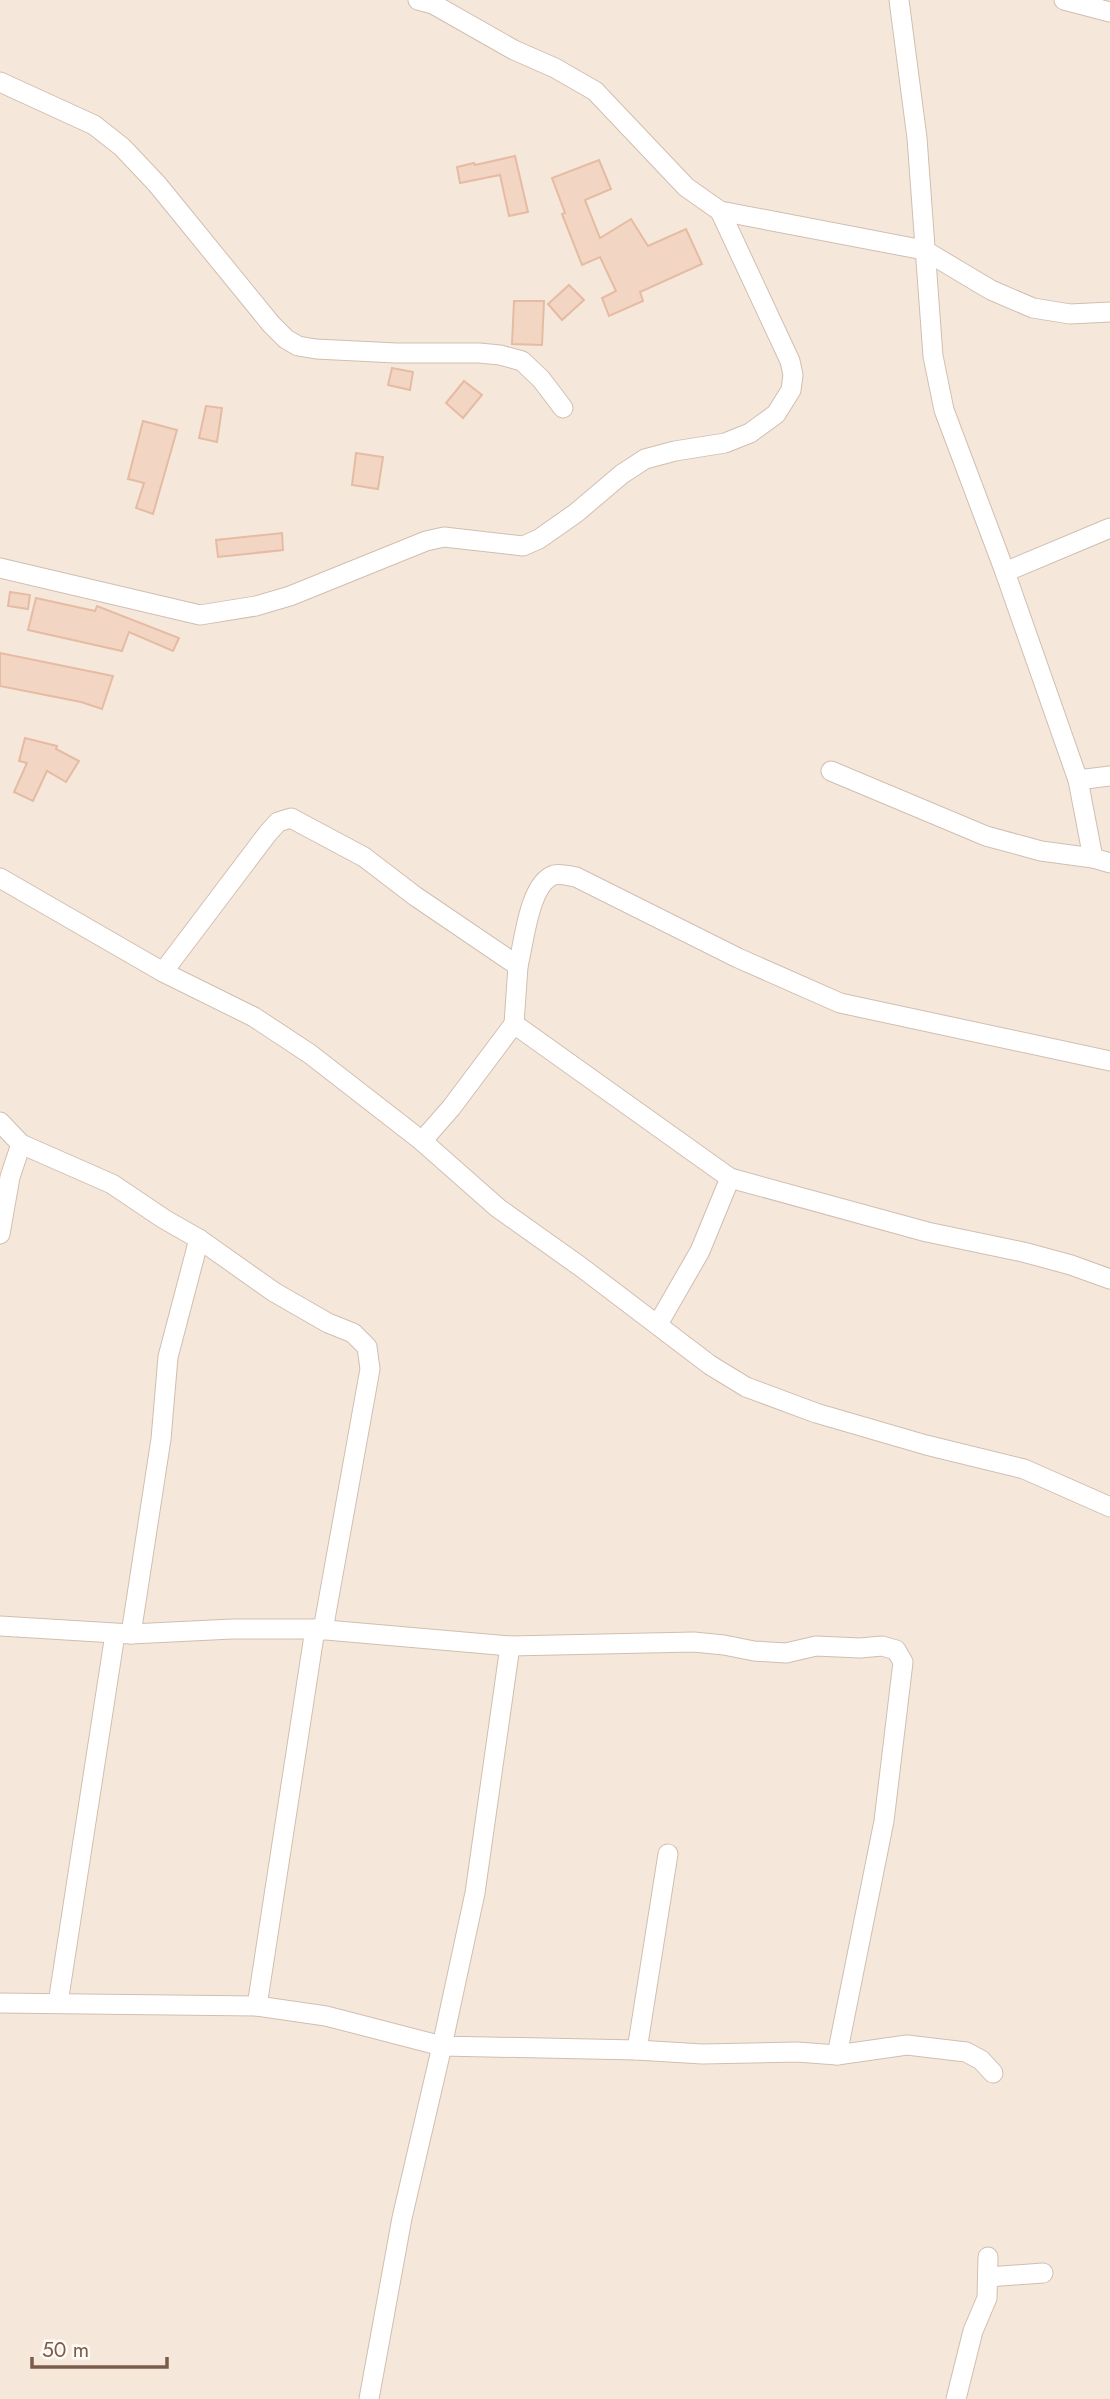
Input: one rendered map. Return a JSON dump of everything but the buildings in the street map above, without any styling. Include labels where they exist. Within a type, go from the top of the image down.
[{"type":"street","points":[[418,0],[433,4],[514,50],[555,68],[595,91],[686,187],[720,211],[924,250],[991,290],[1033,308],[1070,314],[1110,312]]},
{"type":"street","points":[[831,771],[986,836],[1041,851],[1102,860],[1078,780],[1005,572],[944,410],[933,356],[917,138],[899,0]]},
{"type":"street","points":[[1064,0],[1110,12]]},
{"type":"street","points":[[0,82],[94,125],[122,146],[157,184],[271,324],[286,339],[298,346],[396,354],[500,355],[522,361],[541,379],[563,408]]},
{"type":"street","points":[[0,568],[200,615],[256,606],[290,596],[426,541],[444,537],[523,546],[539,539],[645,459],[725,443],[750,432],[776,414],[791,390],[793,375],[790,360],[720,211]]},
{"type":"street","points":[[1005,572],[1110,528]]},
{"type":"street","points":[[1078,780],[1110,776]]},
{"type":"street","points":[[163,972],[268,832],[278,822],[291,818],[364,857],[415,896],[518,966]]},
{"type":"street","points":[[422,1141],[451,1108],[514,1024],[518,966],[535,892],[545,879],[557,874],[576,877],[738,958],[840,1003],[1110,1061]]},
{"type":"street","points":[[0,878],[163,972],[254,1017],[310,1055],[422,1141],[498,1208],[710,1365],[746,1387],[840,1420],[1024,1469],[1110,1507]]},
{"type":"street","points":[[514,1024],[730,1178],[927,1232],[1023,1252],[1110,1279]]},
{"type":"street","points":[[0,1122],[20,1144],[112,1184],[164,1219],[200,1239],[274,1292],[328,1323],[353,1333],[367,1347],[370,1370],[319,1630],[257,2006]]},
{"type":"street","points":[[0,1234],[10,1177],[20,1144]]},
{"type":"street","points":[[658,1324],[700,1251],[730,1178]]},
{"type":"street","points":[[58,2003],[160,1439],[168,1357],[200,1239]]},
{"type":"street","points":[[0,1626],[123,1634],[232,1629],[319,1630],[510,1646],[694,1642],[786,1653],[816,1646],[882,1646],[896,1650],[903,1662],[884,1821],[837,2055]]},
{"type":"street","points":[[374,2398],[402,2218],[475,1893],[510,1646]]},
{"type":"street","points":[[637,2050],[668,1854]]},
{"type":"street","points":[[0,2003],[257,2006],[326,2016],[442,2046],[837,2055],[907,2045],[941,2047],[966,2052],[981,2060],[993,2073]]},
{"type":"street","points":[[956,2399],[973,2331],[987,2298],[988,2267],[1043,2273]]},
{"type":"shaded area","points":[[0,0],[1110,0],[1110,2399],[0,2399]]}]
